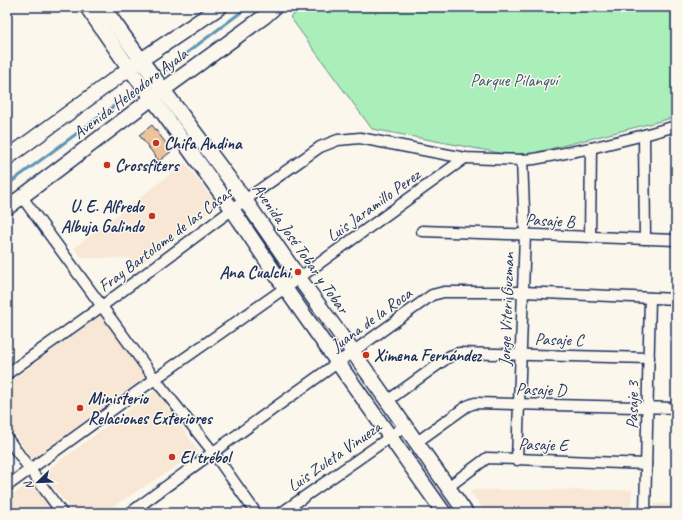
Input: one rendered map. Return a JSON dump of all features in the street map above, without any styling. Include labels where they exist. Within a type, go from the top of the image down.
[{"type":"street","name":"Avenida José Tobar y Tobar","points":[[86,7],[129,68],[158,95],[245,200],[466,513]]},
{"type":"street","name":"Avenida José Tobar y Tobar","points":[[103,7],[141,60],[158,95],[285,288],[444,513]]},
{"type":"street","name":"Avenida Heleodoro Ayala","points":[[7,158],[129,68],[220,7]]},
{"type":"street","name":"Avenida Heleodoro Ayala","points":[[7,208],[275,7]]},
{"type":"street","points":[[465,158],[534,159],[591,148],[676,126]]},
{"type":"street","points":[[644,135],[645,239]]},
{"type":"street","name":"Fray Bartolome de las Casas","points":[[7,374],[102,306],[232,209],[320,147],[338,140],[360,138],[465,158]]},
{"type":"street","points":[[590,238],[591,148]]},
{"type":"street","name":"Luis Jaramillo Perez","points":[[7,486],[465,158]]},
{"type":"street","name":"Jorge Viteri Guzman","points":[[517,460],[525,234],[522,160]]},
{"type":"street","points":[[22,197],[155,379],[213,452],[256,513]]},
{"type":"street","name":"Pasaje B","points":[[422,231],[676,240]]},
{"type":"street","name":"Juana de la Roca","points":[[130,513],[432,295],[444,292],[523,292],[676,299]]},
{"type":"street","name":"Pasaje 3","points":[[644,513],[650,298]]},
{"type":"street","name":"Pasaje C","points":[[387,401],[450,356],[459,353],[649,358]]},
{"type":"street","name":"Pasaje D","points":[[417,442],[467,406],[475,403],[676,408]]},
{"type":"street","name":"Luis Zuleta Vinueza","points":[[281,513],[405,425]]},
{"type":"street","points":[[7,438],[62,513]]},
{"type":"street","name":"Pasaje E","points":[[448,487],[487,458],[646,464]]},
{"type":"shaded area","points":[[185,163],[217,205],[137,267],[130,258],[82,258],[74,248]]},
{"type":"shaded area","points":[[102,314],[146,376],[32,459],[7,424],[7,384]]},
{"type":"shaded area","points":[[156,390],[199,452],[104,512],[75,513],[42,474]]},
{"type":"shaded area","points":[[31,482],[57,512],[7,511],[7,498]]},
{"type":"shaded area","points":[[469,490],[632,490],[630,513],[486,513]]},
{"type":"shaded area","points":[[654,504],[676,504],[676,513],[654,513]]},
{"type":"green space","name":"Parque Pilanquí","points":[[305,7],[676,7],[676,117],[526,154],[505,154],[372,129],[290,17]]},
{"type":"building","name":"Chifa Andina","points":[[152,125],[172,151],[159,161],[139,135]]},
{"type":"waterway","points":[[166,70],[248,7]]},
{"type":"waterway","points":[[7,185],[137,89]]},
{"type":"place","name":"Chifa Andina","points":[[156,143]]},
{"type":"place","name":"Crossfiters","points":[[107,165]]},
{"type":"place","name":"U. E. Alfredo Albuja Galindo","points":[[152,216]]},
{"type":"place","name":"Ana Cualchi","points":[[298,272]]},
{"type":"place","name":"Ximena Fernández","points":[[366,355]]},
{"type":"place","name":"Ministerio Relaciones Exteriores","points":[[80,408]]},
{"type":"place","name":"El trébol","points":[[172,457]]}]
